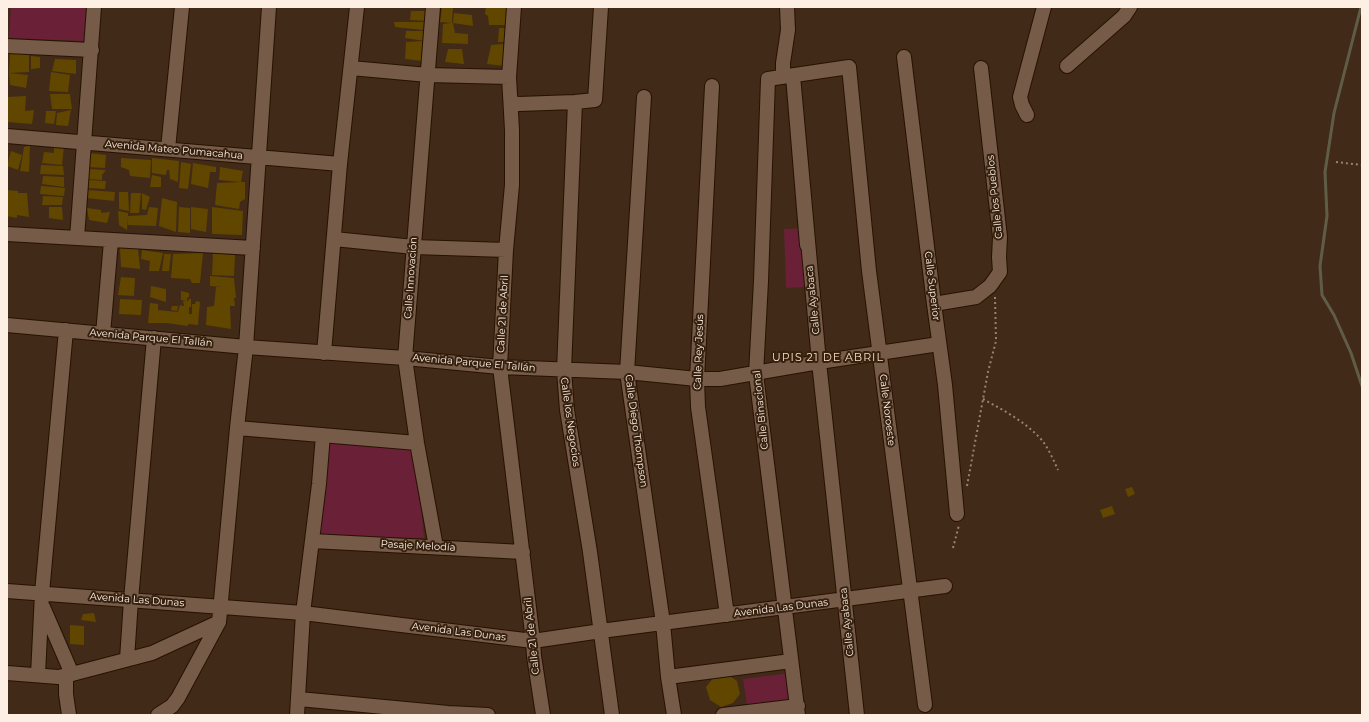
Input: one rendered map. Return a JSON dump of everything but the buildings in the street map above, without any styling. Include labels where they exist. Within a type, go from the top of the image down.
[{"type":"street","points":[[76,238],[92,50],[94,7]]},
{"type":"street","points":[[168,149],[182,7]]},
{"type":"street","points":[[158,715],[172,706],[178,698],[219,622],[246,347],[269,7]]},
{"type":"street","points":[[324,353],[340,164],[357,7]]},
{"type":"street","name":"Calle Innovación","points":[[433,7],[405,358],[417,443],[436,546]]},
{"type":"street","name":"Calle 21 de Abril","points":[[514,7],[509,77],[511,103],[512,185],[506,250],[500,367],[523,552],[534,656],[543,715]]},
{"type":"street","points":[[511,103],[575,102],[595,100],[601,7]]},
{"type":"street","points":[[787,7],[788,30],[783,63],[788,75],[807,245]]},
{"type":"street","points":[[1027,115],[1020,97],[1044,7]]},
{"type":"street","points":[[1067,66],[1124,16],[1130,7]]},
{"type":"street","points":[[7,46],[92,50]]},
{"type":"street","name":"Calle Superior","points":[[904,57],[945,385],[958,518]]},
{"type":"street","name":"Calle Noroeste","points":[[788,75],[849,67],[869,271],[925,705]]},
{"type":"street","points":[[351,68],[428,75],[509,77]]},
{"type":"street","name":"Calle los Pueblos","points":[[934,304],[976,297],[990,286],[1000,272],[1000,237],[981,68]]},
{"type":"street","name":"Calle Binacional","points":[[788,75],[768,79],[761,281],[756,374],[798,710]]},
{"type":"street","name":"Calle Ayabaca","points":[[788,75],[856,715]]},
{"type":"street","name":"Calle Rey Jesús","points":[[712,86],[697,379],[698,407],[727,615]]},
{"type":"street","name":"Calle Diego Thompson","points":[[644,97],[627,372],[663,623],[668,677],[674,715]]},
{"type":"street","name":"Calle los Negocios","points":[[575,102],[564,370],[567,410],[590,552],[612,715]]},
{"type":"street","name":"Avenida Mateo Pumacahua","points":[[7,136],[340,164]]},
{"type":"street","points":[[7,234],[253,248]]},
{"type":"street","points":[[334,239],[414,247],[506,250]]},
{"type":"street","points":[[103,334],[111,241]]},
{"type":"street","name":"Avenida Parque El Tallán","points":[[7,325],[246,347],[405,358],[500,367],[627,372],[697,379],[720,379],[756,374],[819,362],[939,344]]},
{"type":"street","points":[[38,675],[41,598],[66,330]]},
{"type":"street","points":[[127,659],[154,338]]},
{"type":"street","points":[[237,428],[417,443]]},
{"type":"street","points":[[297,715],[303,613],[320,484],[322,435]]},
{"type":"street","name":"Pasaje Melodía","points":[[312,541],[436,546],[523,552]]},
{"type":"street","name":"Avenida Las Dunas","points":[[7,591],[41,598],[131,600],[303,613],[533,641],[945,586]]},
{"type":"street","points":[[41,598],[69,675],[66,694],[69,715]]},
{"type":"street","points":[[7,673],[58,677],[69,675],[152,652],[219,622]]},
{"type":"street","points":[[668,677],[792,661]]},
{"type":"street","points":[[299,700],[448,714],[488,715]]},
{"type":"street","points":[[731,714],[798,710]]},
{"type":"path","points":[[1336,162],[1362,165]]},
{"type":"path","points":[[967,486],[983,399],[996,341],[994,280]]},
{"type":"path","points":[[983,399],[1027,426],[1036,434],[1050,452],[1058,470]]},
{"type":"path","points":[[953,548],[958,518]]},
{"type":"shaded area","points":[[11,7],[87,7],[84,41],[9,38]]},
{"type":"shaded area","points":[[806,228],[808,287],[786,288],[784,229]]},
{"type":"shaded area","points":[[326,439],[415,441],[424,538],[318,536]]},
{"type":"shaded area","points":[[791,673],[794,700],[747,705],[743,679]]},
{"type":"waterway","points":[[1361,7],[1334,113],[1325,172],[1327,216],[1320,266],[1322,295],[1334,315],[1351,353],[1362,386]]},
{"type":"district","name":"UPIS 21 DE ABRIL","points":[[828,358]]}]
